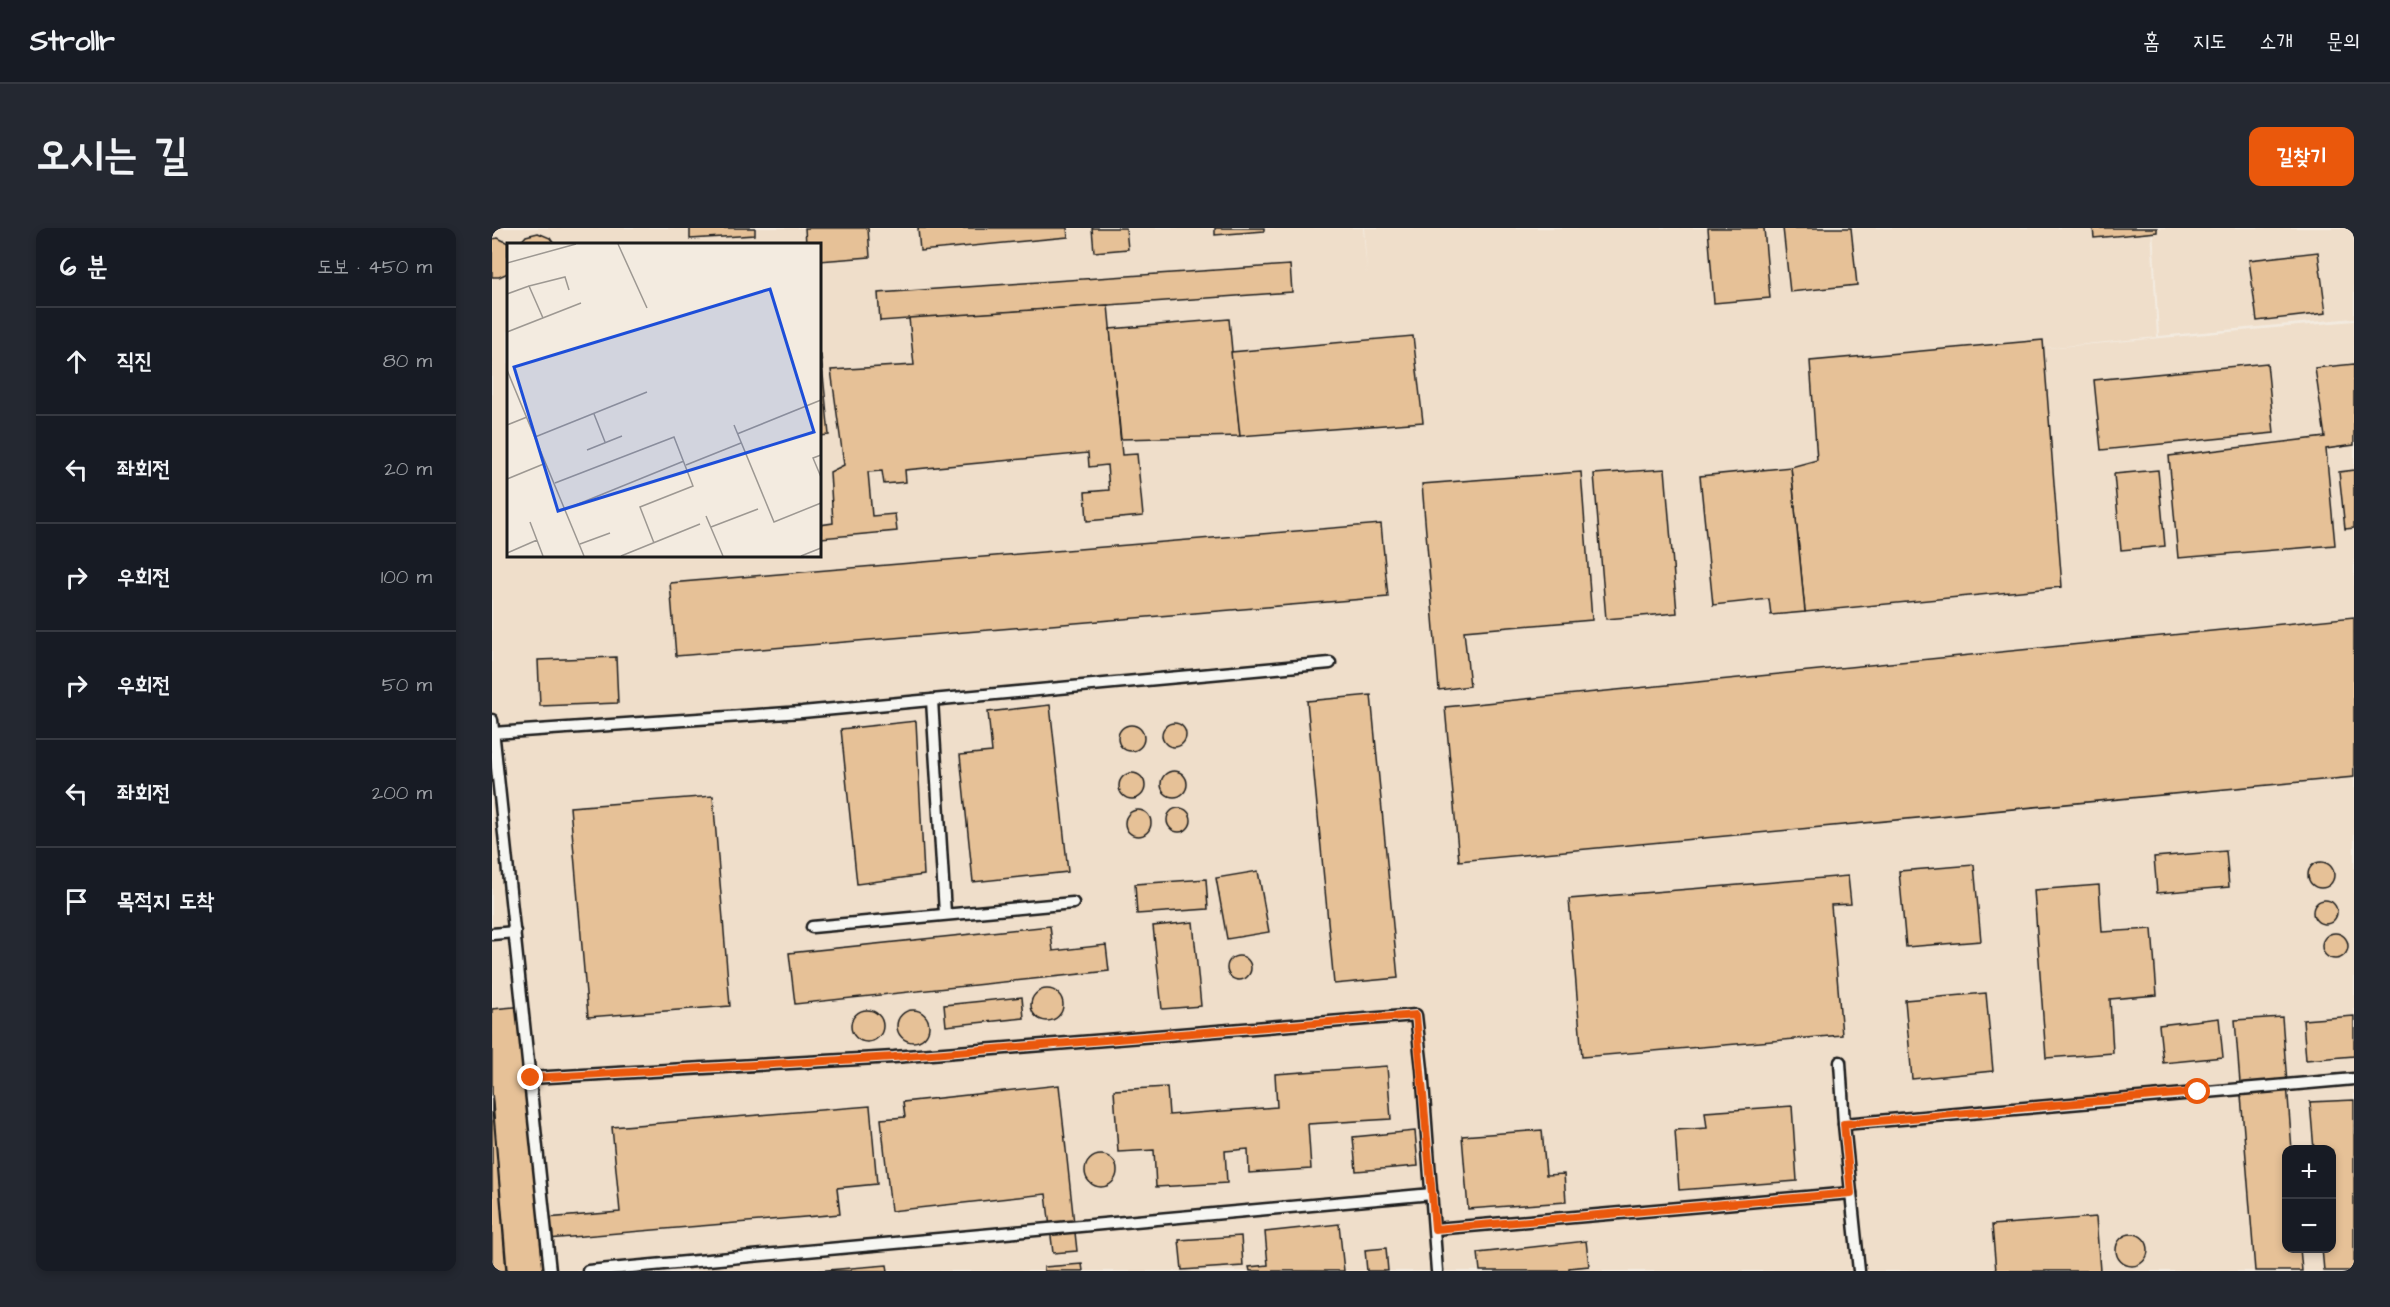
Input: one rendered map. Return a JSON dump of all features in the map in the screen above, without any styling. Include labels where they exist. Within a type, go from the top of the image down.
[{"type":"lane","points":[[494,733],[802,712],[1330,663]]},
{"type":"lane","points":[[932,700],[945,913]]},
{"type":"lane","points":[[492,720],[550,1271]]},
{"type":"lane","points":[[812,927],[1073,903]]},
{"type":"lane","points":[[492,934],[515,932]]},
{"type":"lane","points":[[531,1078],[894,1057],[1416,1015],[1437,1271]]},
{"type":"lane","points":[[1840,1062],[1859,1271]]},
{"type":"lane","points":[[1844,1124],[2354,1079]]},
{"type":"lane","points":[[1435,1229],[1851,1193]]},
{"type":"lane","points":[[588,1271],[1432,1194]]},
{"type":"shaded area","points":[[492,228],[1363,228],[1367,273],[1364,228],[2151,228],[2157,337],[2015,351],[2354,321],[2354,1271],[492,1271]]},
{"type":"shaded area","points":[[2153,228],[2354,228],[2354,318],[2159,336]]},
{"type":"building","points":[[690,228],[755,228],[755,235],[690,239]]},
{"type":"building","points":[[805,228],[868,228],[870,257],[820,261],[820,243],[806,243]]},
{"type":"building","points":[[918,228],[1067,228],[1068,237],[920,251]]},
{"type":"building","points":[[1092,228],[1126,228],[1128,249],[1094,252]]},
{"type":"building","points":[[1215,228],[1264,228],[1264,231],[1215,235]]},
{"type":"building","points":[[1708,228],[1764,228],[1770,298],[1714,303]]},
{"type":"building","points":[[1783,228],[1851,228],[1857,285],[1790,292]]},
{"type":"building","points":[[2093,228],[2157,228],[2157,232],[2094,238]]},
{"type":"building","points":[[538,233],[550,238],[553,243],[520,243],[526,236]]},
{"type":"building","points":[[498,238],[508,243],[507,273],[499,277],[492,277],[492,239]]},
{"type":"building","points":[[2318,252],[2326,313],[2257,321],[2249,260]]},
{"type":"building","points":[[1290,265],[1292,292],[880,321],[878,293]]},
{"type":"building","points":[[1108,305],[1122,455],[1137,454],[1143,516],[1087,521],[1085,492],[1109,490],[1107,465],[1089,467],[1088,453],[905,470],[906,482],[884,484],[882,471],[868,472],[872,516],[895,514],[897,531],[821,538],[820,525],[833,523],[830,472],[844,465],[831,370],[914,365],[909,318]]},
{"type":"building","points":[[1229,319],[1240,436],[1121,439],[1110,329]]},
{"type":"building","points":[[1413,336],[1423,422],[1240,436],[1231,352]]},
{"type":"building","points":[[2043,340],[2062,587],[1805,612],[1791,467],[1817,460],[1810,361]]},
{"type":"building","points":[[820,355],[821,355],[829,435],[820,436]]},
{"type":"building","points":[[2267,363],[2274,433],[2101,450],[2094,380]]},
{"type":"building","points":[[2354,364],[2354,445],[2326,449],[2335,545],[2178,558],[2169,456],[2325,437],[2315,368]]},
{"type":"building","points":[[1791,467],[1805,612],[1771,615],[1769,599],[1713,605],[1700,476]]},
{"type":"building","points":[[1665,469],[1677,613],[1606,619],[1594,474]]},
{"type":"building","points":[[2158,470],[2165,546],[2121,550],[2114,474]]},
{"type":"building","points":[[2354,470],[2354,528],[2345,529],[2339,472]]},
{"type":"building","points":[[1581,472],[1592,620],[1464,631],[1470,686],[1439,690],[1422,484]]},
{"type":"building","points":[[1381,524],[1388,597],[676,656],[670,583]]},
{"type":"building","points":[[2354,617],[2354,777],[1459,861],[1445,707]]},
{"type":"building","points":[[616,657],[618,703],[540,706],[538,660]]},
{"type":"building","points":[[1371,695],[1398,978],[1334,984],[1307,701]]},
{"type":"building","points":[[1050,705],[1068,872],[973,882],[960,755],[992,752],[988,712]]},
{"type":"building","points":[[916,721],[924,875],[857,884],[841,729]]},
{"type":"building","points":[[1169,723],[1179,723],[1186,730],[1186,740],[1179,747],[1169,747],[1162,740],[1162,730]]},
{"type":"building","points":[[1131,725],[1140,729],[1144,738],[1140,747],[1131,751],[1122,747],[1118,738],[1122,729]]},
{"type":"building","points":[[1174,771],[1183,775],[1187,784],[1183,793],[1174,797],[1165,793],[1161,784],[1165,775]]},
{"type":"building","points":[[1132,773],[1141,777],[1145,786],[1141,795],[1132,799],[1123,795],[1119,786],[1123,777]]},
{"type":"building","points":[[713,796],[730,1006],[588,1017],[570,807]]},
{"type":"building","points":[[1174,808],[1184,808],[1191,815],[1191,825],[1184,832],[1174,832],[1167,825],[1167,815]]},
{"type":"building","points":[[1138,810],[1147,814],[1151,823],[1147,832],[1138,836],[1129,832],[1125,823],[1129,814]]},
{"type":"building","points":[[2226,851],[2229,887],[2157,893],[2154,857]]},
{"type":"building","points":[[2321,862],[2330,866],[2334,875],[2330,884],[2321,888],[2312,884],[2308,875],[2312,866]]},
{"type":"building","points":[[1974,865],[1981,941],[1906,947],[1899,871]]},
{"type":"building","points":[[1258,871],[1269,932],[1227,939],[1216,878]]},
{"type":"building","points":[[1848,876],[1851,904],[1831,905],[1842,1035],[1582,1057],[1569,899]]},
{"type":"building","points":[[1206,879],[1208,909],[1137,914],[1135,884]]},
{"type":"building","points":[[2099,885],[2102,932],[2152,929],[2157,995],[2110,999],[2113,1053],[2046,1058],[2034,890]]},
{"type":"building","points":[[2325,900],[2334,903],[2337,912],[2334,921],[2325,924],[2316,921],[2313,912],[2316,903]]},
{"type":"building","points":[[1193,922],[1201,1006],[1162,1009],[1153,926]]},
{"type":"building","points":[[1050,926],[1053,951],[1106,945],[1109,971],[795,1004],[789,953]]},
{"type":"building","points":[[2335,933],[2344,937],[2348,946],[2344,955],[2335,959],[2326,955],[2322,946],[2326,937]]},
{"type":"building","points":[[1234,956],[1244,956],[1251,963],[1251,973],[1244,980],[1234,980],[1227,973],[1227,963]]},
{"type":"building","points":[[1047,989],[1058,994],[1063,1005],[1058,1016],[1047,1021],[1036,1016],[1031,1005],[1036,994]]},
{"type":"building","points":[[1986,993],[1993,1071],[1912,1079],[1905,1000]]},
{"type":"building","points":[[1022,997],[1024,1018],[946,1026],[944,1005]]},
{"type":"building","points":[[525,1006],[551,1271],[507,1271],[492,1092],[492,1009]]},
{"type":"building","points":[[867,1010],[878,1015],[883,1026],[878,1037],[867,1042],[856,1037],[851,1026],[856,1015]]},
{"type":"building","points":[[913,1010],[924,1015],[929,1026],[924,1037],[913,1042],[902,1037],[897,1026],[902,1015]]},
{"type":"building","points":[[2354,1016],[2354,1056],[2306,1060],[2303,1020]]},
{"type":"building","points":[[2282,1017],[2292,1145],[2282,1145],[2282,1253],[2300,1253],[2302,1271],[2255,1271],[2235,1020]]},
{"type":"building","points":[[2219,1018],[2223,1057],[2163,1063],[2159,1025]]},
{"type":"building","points":[[1387,1066],[1391,1119],[1308,1124],[1311,1169],[1249,1173],[1248,1149],[1225,1151],[1227,1183],[1156,1187],[1154,1150],[1118,1152],[1114,1090],[1167,1087],[1169,1115],[1277,1107],[1275,1074]]},
{"type":"building","points":[[1059,1085],[1077,1251],[1053,1253],[1046,1194],[891,1211],[881,1119],[905,1117],[903,1102]]},
{"type":"building","points":[[492,1098],[506,1271],[492,1271]]},
{"type":"building","points":[[2354,1100],[2354,1271],[2324,1271],[2322,1253],[2336,1253],[2336,1145],[2314,1145],[2310,1102]]},
{"type":"building","points":[[870,1106],[877,1184],[837,1188],[840,1214],[548,1239],[546,1218],[620,1212],[612,1127]]},
{"type":"building","points":[[1792,1106],[1797,1181],[1679,1190],[1675,1130],[1707,1128],[1705,1112]]},
{"type":"building","points":[[1542,1130],[1546,1175],[1564,1174],[1566,1202],[1468,1209],[1462,1136]]},
{"type":"building","points":[[1415,1131],[1418,1166],[1356,1171],[1353,1137]]},
{"type":"building","points":[[1101,1155],[1112,1160],[1117,1171],[1112,1182],[1101,1187],[1090,1182],[1085,1171],[1090,1160]]},
{"type":"building","points":[[2096,1217],[2100,1271],[1996,1271],[1992,1225]]},
{"type":"building","points":[[1339,1224],[1344,1271],[1250,1271],[1249,1267],[1268,1265],[1265,1232]]},
{"type":"building","points":[[2132,1234],[2143,1239],[2148,1250],[2143,1261],[2132,1266],[2121,1261],[2116,1250],[2121,1239]]},
{"type":"building","points":[[1241,1236],[1243,1266],[1182,1270],[1179,1240]]},
{"type":"building","points":[[1586,1241],[1589,1266],[1569,1268],[1569,1271],[1480,1271],[1478,1253]]},
{"type":"building","points":[[1386,1248],[1388,1271],[1367,1271],[1365,1250]]},
{"type":"building","points":[[1082,1264],[1083,1271],[1044,1271],[1044,1267]]},
{"type":"building","points":[[887,1265],[888,1271],[815,1271]]},
{"type":"route","points":[[531,1078],[894,1057],[1416,1015],[1435,1229],[1851,1193],[1844,1124],[2198,1092]]}]
